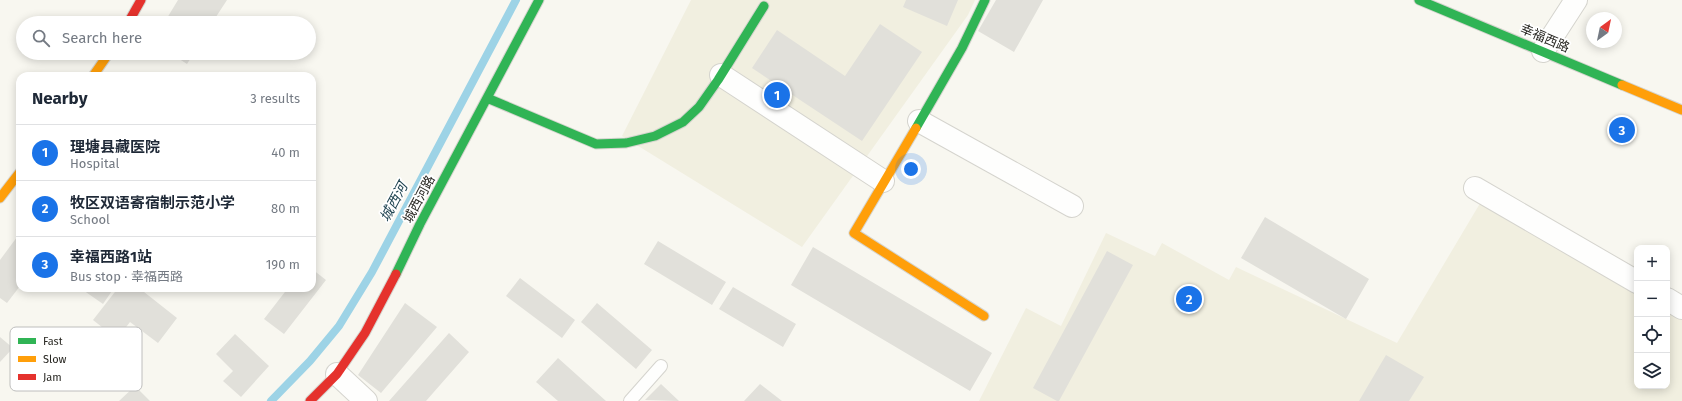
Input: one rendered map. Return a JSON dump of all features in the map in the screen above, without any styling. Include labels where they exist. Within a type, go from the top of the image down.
[{"type":"street","points":[[132,16],[142,0]]},
{"type":"street","name":"城西河路","points":[[310,401],[337,374],[365,334],[420,224],[539,0]]},
{"type":"street","points":[[984,316],[854,233],[962,48],[985,0]]},
{"type":"street","name":"幸福西路","points":[[1419,0],[1682,110]]},
{"type":"street","points":[[1543,51],[1576,0]]},
{"type":"street","points":[[487,98],[596,144],[612,144],[644,140],[673,129],[694,113],[708,97],[764,6]]},
{"type":"street","points":[[96,72],[104,60]]},
{"type":"street","points":[[721,75],[883,181]]},
{"type":"street","points":[[919,121],[1072,206]]},
{"type":"street","points":[[0,198],[16,177]]},
{"type":"street","points":[[1475,188],[1635,281]]},
{"type":"street","points":[[1670,301],[1682,308]]},
{"type":"street","points":[[337,374],[366,401]]},
{"type":"lane","points":[[630,401],[661,366]]},
{"type":"shaded area","points":[[691,0],[975,0],[968,15],[802,247],[622,136]]},
{"type":"shaded area","points":[[1482,200],[1634,289],[1634,389],[1670,389],[1670,310],[1682,317],[1682,401],[979,401],[1026,308],[1061,326],[1106,233],[1155,256],[1162,243],[1229,280],[1236,267],[1397,343]]},
{"type":"building","points":[[178,0],[227,0],[217,16],[168,16]]},
{"type":"building","points":[[906,0],[958,0],[947,26],[903,7]]},
{"type":"building","points":[[996,0],[1043,0],[1014,52],[978,31]]},
{"type":"building","points":[[880,24],[922,52],[862,141],[752,68],[777,30],[845,76]]},
{"type":"building","points":[[181,60],[190,60],[187,64]]},
{"type":"building","points":[[1265,217],[1369,279],[1346,319],[1241,258]]},
{"type":"building","points":[[16,238],[16,291],[7,303],[0,298],[0,260]]},
{"type":"building","points":[[658,241],[726,282],[712,305],[644,264]]},
{"type":"building","points":[[813,247],[992,353],[970,391],[791,285]]},
{"type":"building","points":[[1107,251],[1133,265],[1059,401],[1057,401],[1033,388]]},
{"type":"building","points":[[316,272],[326,280],[284,334],[264,319],[285,292],[316,292]]},
{"type":"building","points":[[520,278],[575,320],[562,338],[506,296]]},
{"type":"building","points":[[733,287],[796,324],[783,347],[719,309]]},
{"type":"building","points":[[86,292],[111,292],[103,304]]},
{"type":"building","points":[[115,292],[144,292],[177,318],[158,343],[142,331],[142,327],[137,327],[130,322],[126,327],[102,327],[93,320]]},
{"type":"building","points":[[405,303],[437,327],[381,393],[358,375]]},
{"type":"building","points":[[597,303],[652,350],[636,369],[581,322]]},
{"type":"building","points":[[449,333],[469,352],[426,401],[389,401]]},
{"type":"building","points":[[235,334],[269,366],[241,397],[223,381],[233,371],[216,354]]},
{"type":"building","points":[[0,337],[10,345],[10,351],[0,362]]},
{"type":"building","points":[[1386,355],[1424,377],[1409,401],[1359,401]]},
{"type":"building","points":[[558,358],[606,401],[558,401],[536,382]]},
{"type":"building","points":[[661,384],[679,401],[645,400]]},
{"type":"building","points":[[760,384],[782,401],[744,401]]},
{"type":"building","points":[[130,391],[140,391],[150,401],[119,401]]},
{"type":"waterway","name":"城西河","points":[[271,401],[310,361],[339,326],[372,272],[516,0]]},
{"type":"traffic: fast","points":[[396,274],[420,224],[539,0]]},
{"type":"traffic: fast","points":[[916,128],[962,48],[985,0]]},
{"type":"traffic: fast","points":[[1419,0],[1622,85]]},
{"type":"traffic: fast","points":[[487,98],[596,144],[626,143],[655,136],[683,122],[699,107],[718,80],[764,6]]},
{"type":"traffic: slow","points":[[96,72],[104,60]]},
{"type":"traffic: slow","points":[[1622,85],[1682,110]]},
{"type":"traffic: slow","points":[[916,128],[854,233],[984,316]]},
{"type":"traffic: slow","points":[[0,198],[16,177]]},
{"type":"traffic: jam","points":[[132,16],[141,0]]},
{"type":"traffic: jam","points":[[310,401],[337,374],[365,333],[396,274]]},
{"type":"place","name":"理塘县藏医院","points":[[777,95]]},
{"type":"place","name":"幸福西路1站","points":[[1622,130]]},
{"type":"place","name":"牧区双语寄宿制示范小学","points":[[1189,299]]}]
